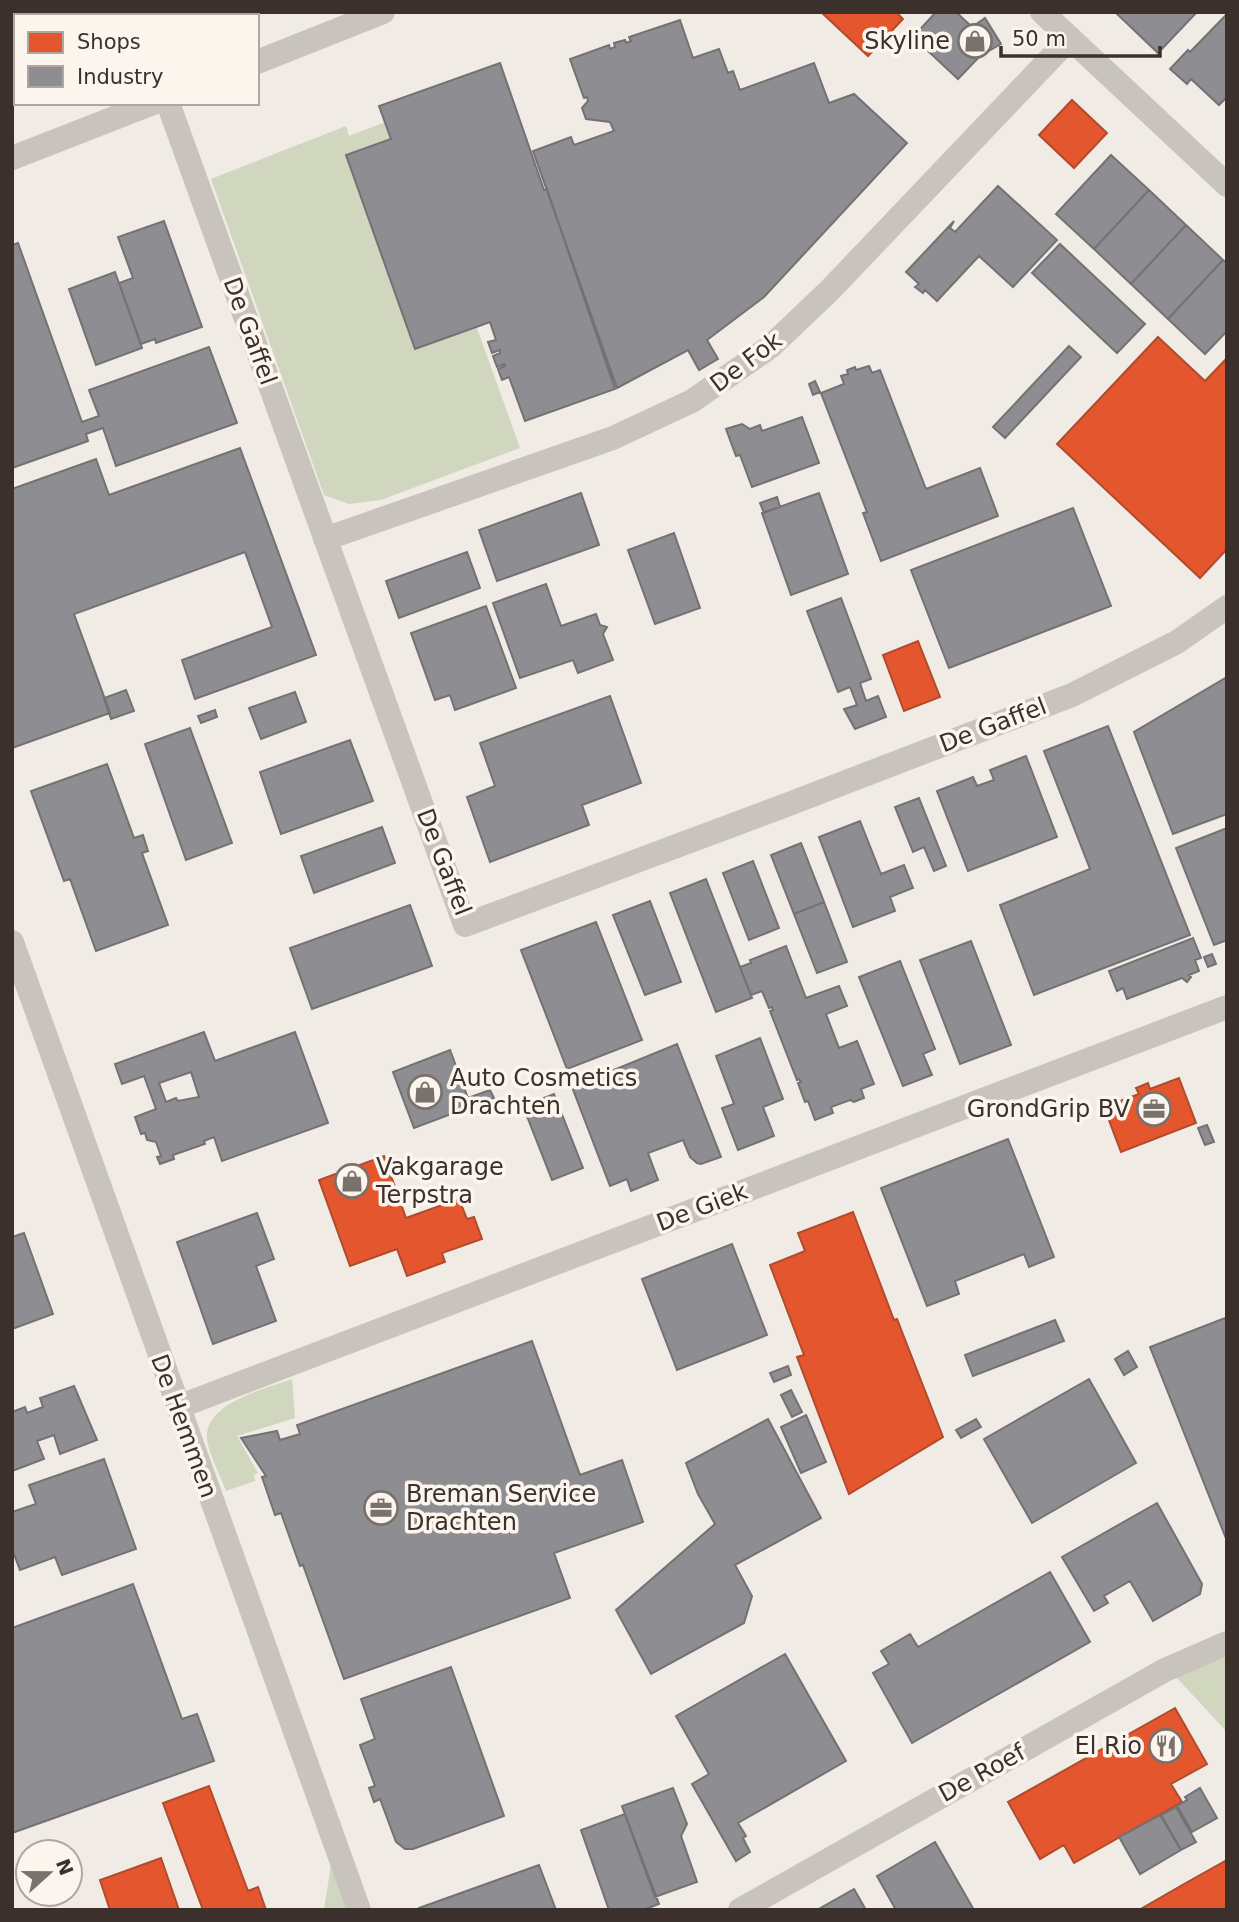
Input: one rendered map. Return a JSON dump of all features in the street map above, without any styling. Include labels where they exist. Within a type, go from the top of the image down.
[{"type":"street","points":[[259,61],[383,12]]},
{"type":"street","points":[[1042,12],[1227,186]]},
{"type":"street","name":"De Fok","points":[[325,539],[612,438],[692,401],[770,347],[819,301],[1070,38]]},
{"type":"street","points":[[12,158],[148,105]]},
{"type":"street","name":"De Gaffel","points":[[169,105],[465,925],[1072,695],[1177,642],[1227,607]]},
{"type":"street","name":"De Hemmen","points":[[12,942],[359,1910]]},
{"type":"street","name":"De Giek","points":[[178,1408],[1227,1007]]},
{"type":"street","name":"De Roef","points":[[740,1910],[1165,1670],[1227,1643]]},
{"type":"green space","points":[[401,116],[520,448],[381,500],[349,504],[324,495],[211,179],[346,126],[349,136]]},
{"type":"green space","points":[[292,1379],[295,1418],[237,1436],[258,1473],[254,1475],[255,1481],[226,1491],[208,1445],[209,1426],[215,1416],[238,1399]]},
{"type":"green space","points":[[1227,1649],[1227,1732],[1176,1677]]},
{"type":"green space","points":[[331,1865],[347,1910],[324,1910]]},
{"type":"building: Shops","points":[[821,12],[896,12],[903,19],[868,56]]},
{"type":"building: Shops","points":[[1072,100],[1107,133],[1074,168],[1039,135]]},
{"type":"building: Shops","points":[[1158,337],[1205,381],[1227,358],[1227,549],[1200,578],[1057,444]]},
{"type":"building: Shops","points":[[918,641],[940,697],[904,711],[883,655]]},
{"type":"building: Shops","points":[[1179,1078],[1196,1123],[1121,1152],[1104,1107],[1139,1094],[1136,1088],[1148,1083],[1150,1089]]},
{"type":"building: Shops","points":[[384,1156],[406,1218],[459,1199],[467,1219],[474,1217],[482,1239],[442,1253],[445,1262],[407,1276],[397,1249],[350,1266],[319,1180]]},
{"type":"building: Shops","points":[[853,1212],[943,1437],[849,1494],[797,1357],[804,1355],[770,1265],[805,1251],[798,1233]]},
{"type":"building: Shops","points":[[1175,1708],[1207,1764],[1171,1784],[1182,1802],[1074,1863],[1064,1845],[1040,1859],[1008,1802]]},
{"type":"building: Shops","points":[[209,1786],[248,1891],[258,1887],[266,1910],[203,1910],[163,1803]]},
{"type":"building: Shops","points":[[161,1858],[179,1910],[110,1910],[100,1880]]},
{"type":"building: Shops","points":[[1227,1860],[1227,1910],[1139,1910],[1184,1884]]},
{"type":"building: Industry","points":[[936,12],[956,12],[972,27],[985,18],[1001,44],[980,56],[958,79],[913,37]]},
{"type":"building: Industry","points":[[1115,12],[1197,12],[1158,53]]},
{"type":"building: Industry","points":[[1227,14],[1227,97],[1219,105],[1191,79],[1187,84],[1170,69]]},
{"type":"building: Industry","points":[[680,20],[693,58],[719,49],[728,73],[733,71],[740,90],[814,63],[829,103],[854,94],[907,143],[764,297],[707,340],[718,359],[699,370],[688,350],[617,388],[533,151],[571,137],[574,145],[614,131],[610,122],[586,119],[582,108],[588,101],[587,97],[584,98],[570,59],[609,45],[610,49],[615,47],[614,43],[625,40],[626,43],[631,41],[629,37]]},
{"type":"building: Industry","points":[[500,63],[544,190],[547,189],[615,389],[525,421],[509,377],[502,380],[498,369],[505,366],[504,364],[497,367],[493,356],[500,353],[500,350],[492,353],[488,342],[496,340],[490,322],[415,349],[346,155],[391,139],[379,106]]},
{"type":"building: Industry","points":[[1111,155],[1149,190],[1094,249],[1056,214]]},
{"type":"building: Industry","points":[[998,186],[1057,240],[1013,287],[979,256],[937,301],[925,290],[923,293],[915,287],[919,284],[906,272],[954,221],[950,228],[955,232]]},
{"type":"building: Industry","points":[[1149,190],[1186,225],[1131,284],[1094,249]]},
{"type":"building: Industry","points":[[164,221],[202,327],[156,343],[155,339],[141,344],[119,283],[133,278],[118,237]]},
{"type":"building: Industry","points":[[1186,225],[1223,260],[1168,319],[1131,284]]},
{"type":"building: Industry","points":[[18,243],[82,422],[99,416],[89,390],[209,347],[237,423],[116,466],[103,428],[86,434],[88,441],[12,468],[12,245]]},
{"type":"building: Industry","points":[[1060,244],[1145,324],[1117,353],[1032,273]]},
{"type":"building: Industry","points":[[1223,260],[1227,263],[1227,331],[1205,354],[1168,319]]},
{"type":"building: Industry","points":[[115,272],[142,348],[96,365],[69,289]]},
{"type":"building: Industry","points":[[1069,346],[1081,357],[1005,438],[993,427]]},
{"type":"building: Industry","points":[[869,366],[872,373],[880,370],[926,489],[980,468],[998,516],[881,561],[863,513],[867,512],[821,393],[844,384],[841,376],[848,374],[847,370]]},
{"type":"building: Industry","points":[[815,381],[820,392],[813,395],[809,384]]},
{"type":"building: Industry","points":[[802,417],[819,463],[752,487],[740,455],[736,456],[726,429],[742,424],[750,429],[760,425],[762,431]]},
{"type":"building: Industry","points":[[240,448],[316,655],[195,699],[182,660],[272,627],[245,552],[74,614],[110,713],[12,748],[12,489],[96,459],[109,495]]},
{"type":"building: Industry","points":[[581,493],[599,545],[497,581],[479,530]]},
{"type":"building: Industry","points":[[819,493],[848,574],[791,595],[762,513]]},
{"type":"building: Industry","points":[[777,497],[780,507],[764,513],[760,503]]},
{"type":"building: Industry","points":[[1073,508],[1111,606],[949,668],[911,570]]},
{"type":"building: Industry","points":[[674,533],[700,608],[655,624],[628,550]]},
{"type":"building: Industry","points":[[467,552],[480,588],[399,618],[386,581]]},
{"type":"building: Industry","points":[[546,584],[561,626],[596,614],[600,625],[607,627],[603,634],[613,660],[578,673],[573,660],[520,678],[493,603]]},
{"type":"building: Industry","points":[[841,598],[871,679],[860,683],[866,701],[878,696],[886,717],[855,729],[844,709],[857,705],[850,687],[838,692],[807,611]]},
{"type":"building: Industry","points":[[486,606],[516,688],[455,710],[450,695],[435,700],[411,633]]},
{"type":"building: Industry","points":[[1227,677],[1227,814],[1173,834],[1134,732]]},
{"type":"building: Industry","points":[[126,690],[134,711],[111,719],[104,698]]},
{"type":"building: Industry","points":[[295,692],[306,722],[261,739],[249,708]]},
{"type":"building: Industry","points":[[610,696],[641,783],[582,805],[589,825],[490,862],[467,797],[495,786],[480,743]]},
{"type":"building: Industry","points":[[215,710],[217,717],[201,723],[198,716]]},
{"type":"building: Industry","points":[[1108,726],[1190,935],[1034,995],[1000,905],[1090,869],[1044,751]]},
{"type":"building: Industry","points":[[190,728],[232,843],[186,860],[145,744]]},
{"type":"building: Industry","points":[[350,740],[373,801],[281,834],[260,772]]},
{"type":"building: Industry","points":[[1026,756],[1057,837],[968,871],[937,791],[973,777],[977,786],[994,780],[990,770]]},
{"type":"building: Industry","points":[[107,764],[134,838],[143,835],[148,851],[142,853],[168,925],[96,951],[70,879],[64,881],[31,791]]},
{"type":"building: Industry","points":[[919,798],[946,866],[934,871],[924,847],[913,852],[895,807]]},
{"type":"building: Industry","points":[[860,821],[881,874],[904,865],[913,888],[890,897],[895,911],[853,927],[819,837]]},
{"type":"building: Industry","points":[[382,827],[395,863],[314,893],[301,856]]},
{"type":"building: Industry","points":[[1227,828],[1227,940],[1214,945],[1176,848]]},
{"type":"building: Industry","points":[[801,843],[824,902],[794,914],[771,855]]},
{"type":"building: Industry","points":[[753,861],[779,928],[749,940],[723,873]]},
{"type":"building: Industry","points":[[706,879],[752,998],[716,1012],[670,893]]},
{"type":"building: Industry","points":[[650,901],[681,982],[645,995],[613,915]]},
{"type":"building: Industry","points":[[824,902],[847,962],[817,973],[794,914]]},
{"type":"building: Industry","points":[[410,905],[432,966],[312,1009],[290,948]]},
{"type":"building: Industry","points":[[596,922],[642,1040],[567,1069],[521,950]]},
{"type":"building: Industry","points":[[1193,938],[1201,958],[1195,960],[1199,971],[1189,975],[1191,977],[1187,982],[1182,978],[1127,999],[1123,988],[1117,991],[1109,971]]},
{"type":"building: Industry","points":[[971,941],[1011,1045],[960,1064],[920,960]]},
{"type":"building: Industry","points":[[786,946],[806,998],[839,986],[847,1006],[826,1014],[839,1048],[857,1041],[874,1084],[861,1089],[864,1098],[831,1107],[833,1113],[815,1120],[808,1101],[805,1102],[798,1083],[801,1082],[797,1080],[770,1011],[773,1010],[772,1007],[769,1008],[762,991],[751,995],[740,967],[751,963],[750,960]]},
{"type":"building: Industry","points":[[1212,954],[1216,964],[1208,967],[1204,957]]},
{"type":"building: Industry","points":[[900,961],[935,1049],[923,1054],[932,1075],[903,1086],[859,977]]},
{"type":"building: Industry","points":[[204,1032],[215,1061],[295,1032],[328,1123],[222,1161],[214,1137],[204,1141],[205,1144],[173,1155],[174,1159],[160,1164],[157,1157],[161,1156],[156,1142],[147,1140],[145,1133],[141,1134],[135,1117],[156,1109],[144,1076],[122,1084],[115,1064]],"holes":[[[191,1072],[199,1097],[178,1101],[176,1098],[166,1102],[159,1083]]]},
{"type":"building: Industry","points":[[760,1038],[783,1099],[763,1107],[774,1136],[738,1150],[722,1108],[734,1104],[716,1056]]},
{"type":"building: Industry","points":[[677,1044],[721,1157],[697,1163],[690,1157],[683,1140],[648,1153],[658,1180],[631,1191],[627,1179],[610,1186],[572,1087]]},
{"type":"building: Industry","points":[[450,1050],[468,1098],[490,1090],[494,1098],[414,1128],[393,1072]]},
{"type":"building: Industry","points":[[554,1094],[583,1168],[552,1180],[523,1106]]},
{"type":"building: Industry","points":[[1207,1125],[1214,1142],[1205,1145],[1198,1128]]},
{"type":"building: Industry","points":[[1008,1139],[1054,1257],[1029,1267],[1024,1254],[955,1281],[959,1294],[927,1306],[881,1188]]},
{"type":"building: Industry","points":[[257,1213],[274,1259],[256,1266],[276,1321],[213,1344],[177,1242]]},
{"type":"building: Industry","points":[[24,1233],[53,1314],[12,1329],[12,1237]]},
{"type":"building: Industry","points":[[732,1244],[767,1335],[677,1370],[642,1279]]},
{"type":"building: Industry","points":[[1225,1318],[1227,1323],[1227,1541],[1150,1347]]},
{"type":"building: Industry","points":[[1055,1320],[1064,1341],[973,1376],[965,1355]]},
{"type":"building: Industry","points":[[532,1341],[580,1475],[622,1460],[643,1522],[554,1553],[570,1598],[344,1679],[303,1565],[300,1566],[281,1513],[275,1515],[262,1477],[266,1476],[241,1438],[277,1431],[280,1440],[300,1434],[297,1425]]},
{"type":"building: Industry","points":[[1128,1351],[1137,1367],[1124,1375],[1115,1359]]},
{"type":"building: Industry","points":[[788,1366],[791,1375],[774,1382],[770,1373]]},
{"type":"building: Industry","points":[[1089,1379],[1136,1463],[1032,1523],[984,1439]]},
{"type":"building: Industry","points":[[74,1386],[97,1440],[60,1454],[54,1435],[37,1441],[44,1459],[12,1471],[12,1412],[25,1407],[27,1413],[43,1407],[40,1398]]},
{"type":"building: Industry","points":[[791,1390],[802,1412],[792,1417],[781,1395]]},
{"type":"building: Industry","points":[[806,1415],[826,1462],[801,1473],[781,1427]]},
{"type":"building: Industry","points":[[768,1419],[821,1518],[735,1565],[752,1596],[744,1623],[651,1674],[616,1610],[715,1524],[698,1494],[686,1463]]},
{"type":"building: Industry","points":[[976,1419],[981,1427],[961,1438],[956,1430]]},
{"type":"building: Industry","points":[[104,1459],[136,1549],[62,1575],[55,1557],[20,1570],[12,1549],[12,1512],[36,1504],[29,1485]]},
{"type":"building: Industry","points":[[1157,1503],[1202,1584],[1200,1594],[1153,1621],[1130,1581],[1104,1596],[1108,1603],[1094,1611],[1062,1557]]},
{"type":"building: Industry","points":[[1050,1572],[1090,1642],[912,1743],[873,1673],[889,1664],[881,1651],[910,1634],[918,1647]]},
{"type":"building: Industry","points":[[133,1584],[182,1719],[197,1714],[214,1761],[12,1833],[12,1628]]},
{"type":"building: Industry","points":[[785,1654],[846,1761],[738,1823],[746,1836],[743,1838],[750,1852],[736,1861],[692,1784],[709,1774],[676,1716]]},
{"type":"building: Industry","points":[[451,1667],[504,1816],[413,1849],[405,1849],[396,1842],[380,1799],[374,1802],[369,1788],[375,1786],[360,1745],[375,1739],[361,1699]]},
{"type":"building: Industry","points":[[673,1788],[687,1824],[681,1836],[697,1882],[655,1897],[622,1806]]},
{"type":"building: Industry","points":[[1200,1788],[1217,1818],[1192,1832],[1177,1806],[1187,1800],[1185,1797]]},
{"type":"building: Industry","points":[[1176,1807],[1196,1842],[1181,1850],[1161,1815]]},
{"type":"building: Industry","points":[[625,1814],[659,1904],[643,1910],[609,1910],[581,1830]]},
{"type":"building: Industry","points":[[1160,1815],[1181,1850],[1140,1874],[1119,1837]]},
{"type":"building: Industry","points":[[935,1842],[974,1910],[896,1910],[877,1876]]},
{"type":"building: Industry","points":[[539,1865],[556,1910],[419,1910],[419,1908]]},
{"type":"building: Industry","points":[[854,1889],[866,1910],[817,1910]]},
{"type":"place","name":"Skyline","points":[[975,41]]},
{"type":"place","name":"Auto Cosmetics Drachten","points":[[425,1092]]},
{"type":"place","name":"GrondGrip BV","points":[[1154,1109]]},
{"type":"place","name":"Vakgarage Terpstra","points":[[352,1181]]},
{"type":"place","name":"Breman Service Drachten","points":[[381,1508]]},
{"type":"place","name":"El Rio","points":[[1166,1746]]}]
